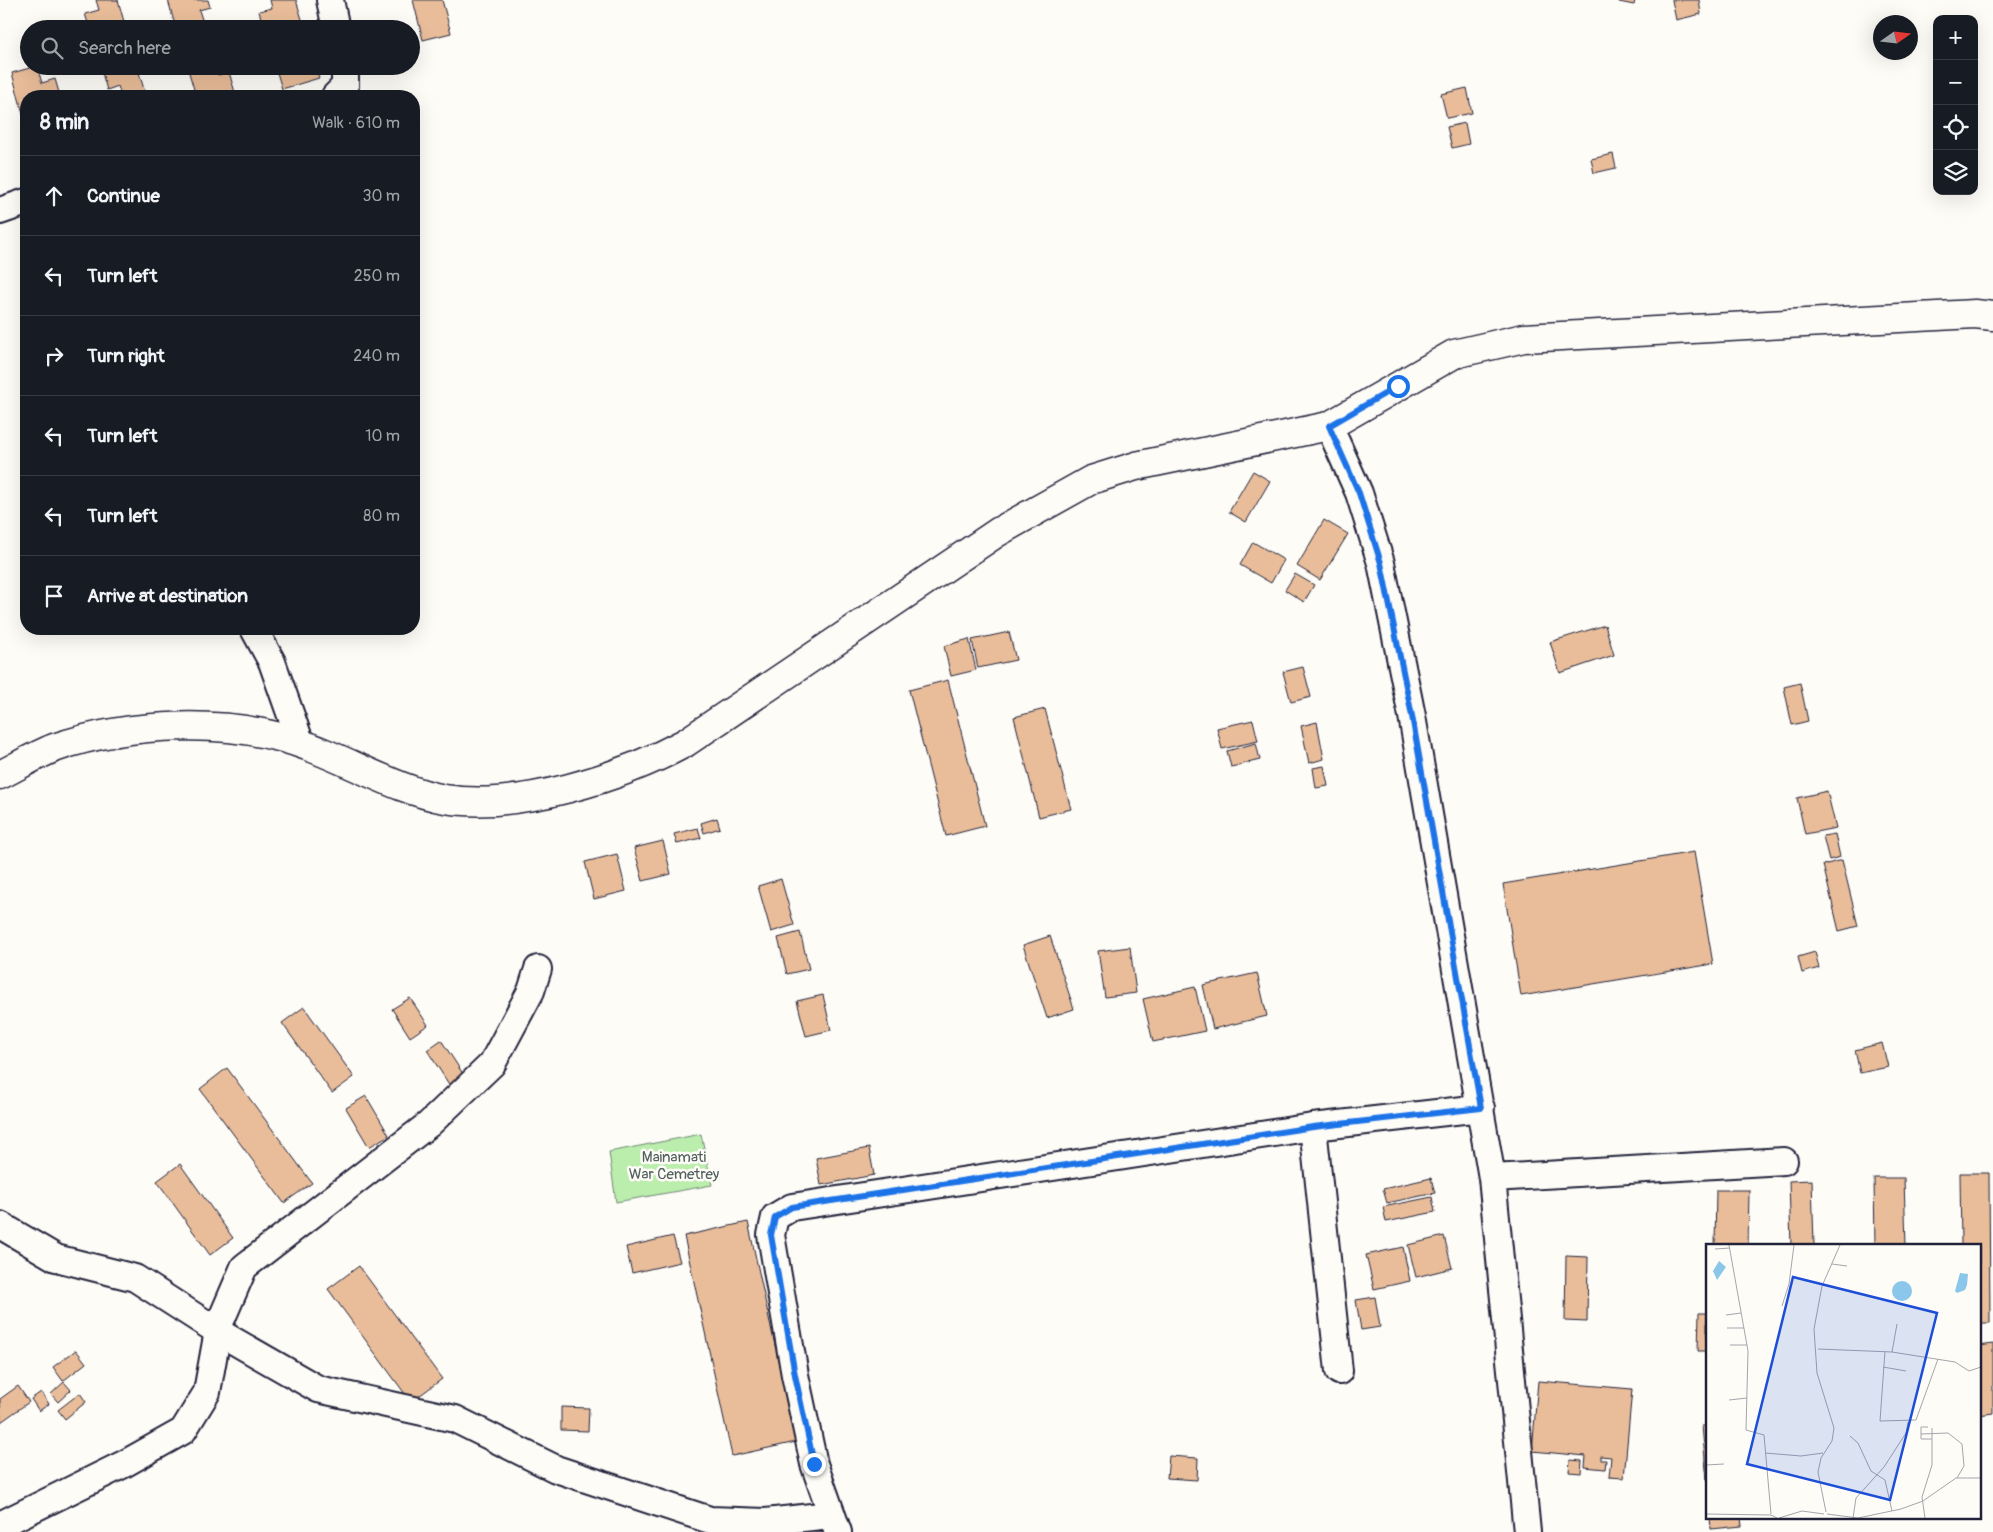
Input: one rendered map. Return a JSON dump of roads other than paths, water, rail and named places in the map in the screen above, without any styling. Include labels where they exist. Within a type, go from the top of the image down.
[{"type":"main road","points":[[0,775],[52,749],[107,734],[173,728],[241,728],[301,744],[399,785],[445,799],[500,801],[584,785],[651,761],[685,743],[998,532],[1091,480],[1136,466],[1329,426],[1454,354],[1524,338],[1727,325],[1845,322],[1975,314],[1993,316]]},
{"type":"street","points":[[330,0],[334,20]]},
{"type":"street","points":[[341,90],[345,86],[345,75]]},
{"type":"street","points":[[0,211],[20,204]]},
{"type":"street","points":[[1329,426],[1359,493],[1381,563],[1412,716],[1492,1178],[1527,1532]]},
{"type":"street","points":[[257,635],[272,662],[301,744]]},
{"type":"street","points":[[0,1525],[124,1464],[184,1431],[206,1392],[218,1331],[244,1267],[429,1124],[492,1064],[531,991],[538,970]]},
{"type":"street","points":[[0,1225],[56,1258],[135,1278],[218,1331],[318,1389],[455,1419],[556,1469],[710,1520],[834,1524],[814,1464],[795,1375],[771,1235],[775,1217],[792,1207],[1313,1127],[1481,1108]]},
{"type":"street","points":[[1313,1127],[1339,1371]]},
{"type":"street","points":[[1492,1178],[1784,1161]]},
{"type":"park label","name":"Mainamati War Cemetrey","points":[[674,1166]]}]
